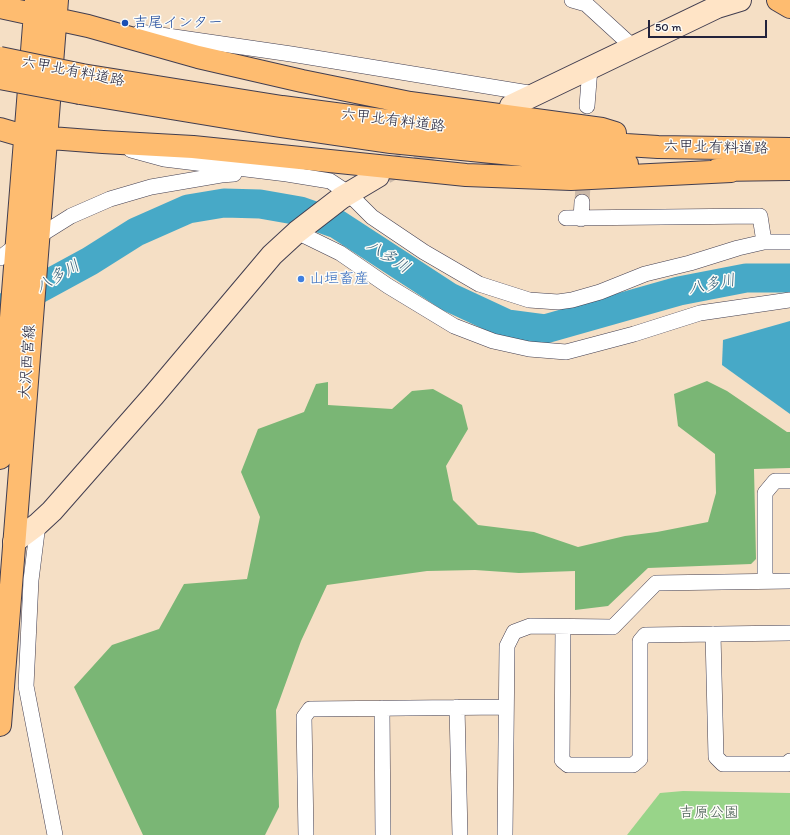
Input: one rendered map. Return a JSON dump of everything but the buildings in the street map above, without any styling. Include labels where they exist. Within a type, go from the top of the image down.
[{"type":"main road","points":[[778,0],[790,7]]},
{"type":"main road","points":[[0,7],[35,7],[56,9],[88,26],[198,57],[302,81],[410,103],[602,129],[658,147]]},
{"type":"main road","name":"大沢西宮線","points":[[0,725],[32,315],[23,246],[24,136],[35,7]]},
{"type":"main road","name":"大沢西宮線","points":[[0,458],[11,323],[23,246],[46,138],[56,9]]},
{"type":"main road","name":"六甲北有料道路","points":[[0,58],[81,84],[280,126],[391,142],[573,160],[731,171],[790,168]]},
{"type":"main road","name":"六甲北有料道路","points":[[0,78],[81,84],[561,141],[658,147],[790,149]]},
{"type":"main road","points":[[0,129],[24,136],[193,147],[466,175],[571,178],[731,171]]},
{"type":"street","points":[[572,0],[586,4],[633,48]]},
{"type":"street","points":[[511,106],[717,7],[740,0]]},
{"type":"street","points":[[88,26],[284,52],[535,94]]},
{"type":"street","points":[[588,106],[590,68]]},
{"type":"street","points":[[0,135],[24,136]]},
{"type":"street","points":[[104,142],[164,159],[330,181],[345,196],[372,217],[424,252],[479,284],[529,300],[558,302],[572,300],[600,292],[645,274],[764,242],[790,242]]},
{"type":"street","points":[[23,246],[70,216],[110,199],[150,187],[220,175],[278,173]]},
{"type":"street","points":[[14,542],[38,524],[154,395],[272,255],[298,232],[345,196],[378,176]]},
{"type":"street","points":[[581,219],[582,202]]},
{"type":"street","points":[[566,218],[760,216],[764,242]]},
{"type":"street","points":[[298,232],[340,253],[388,286],[454,326],[493,341],[529,349],[566,352],[634,334],[700,312],[790,300]]},
{"type":"street","points":[[765,582],[765,493],[775,481],[790,481]]},
{"type":"street","points":[[38,524],[31,580],[26,686],[55,835]]},
{"type":"street","points":[[505,835],[507,646],[514,632],[530,626],[613,627],[656,583],[790,581]]},
{"type":"street","points":[[563,627],[562,760],[568,765],[633,765],[640,759],[640,641],[645,635],[790,633]]},
{"type":"street","points":[[713,634],[716,757],[723,764],[787,764],[790,761]]},
{"type":"street","points":[[457,707],[460,835]]},
{"type":"street","points":[[306,835],[304,717],[310,709],[506,707]]},
{"type":"street","points":[[382,708],[383,835]]},
{"type":"green space","points":[[707,381],[727,391],[787,432],[790,432],[790,468],[754,469],[756,559],[751,564],[648,568],[608,606],[575,610],[575,571],[519,573],[475,570],[427,571],[327,585],[301,641],[276,710],[279,807],[265,835],[143,835],[74,687],[112,645],[159,629],[184,584],[247,579],[260,517],[241,472],[258,429],[304,412],[316,384],[328,382],[328,405],[392,409],[412,391],[433,389],[462,405],[468,429],[446,466],[453,500],[478,525],[534,532],[578,547],[625,536],[657,532],[708,522],[716,493],[715,454],[678,426],[674,394]]},
{"type":"green space","name":"吉原公園","points":[[683,791],[790,793],[790,835],[627,835],[660,793]]},
{"type":"water","points":[[790,321],[790,414],[722,365],[723,340]]},
{"type":"waterway","name":"八多川","points":[[0,310],[90,261],[136,232],[188,209],[224,203],[260,204],[300,211],[337,224],[449,297],[507,324],[545,329],[679,291],[746,278],[790,278]]},
{"type":"tunnel","points":[[385,173],[443,142]]},
{"type":"tunnel","points":[[582,202],[584,169]]},
{"type":"place","name":"吉尾インター","points":[[125,23]]},
{"type":"place","name":"山垣畜産","points":[[301,279]]}]
